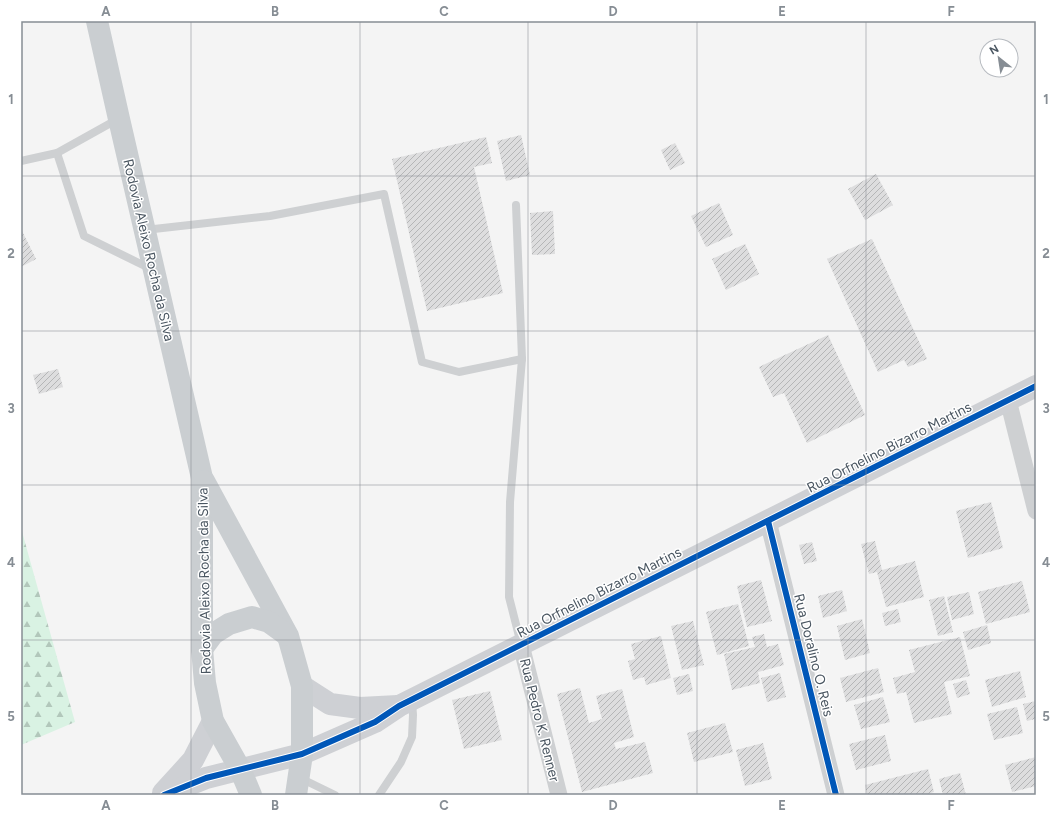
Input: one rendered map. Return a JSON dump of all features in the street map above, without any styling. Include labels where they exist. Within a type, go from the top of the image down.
[{"type":"main road","name":"Rodovia Aleixo Rocha da Silva","points":[[97,21],[202,478],[202,649],[205,683],[213,721],[240,769],[251,795]]},
{"type":"main road","name":"Rodovia Aleixo Rocha da Silva","points":[[202,478],[288,636],[302,686],[302,754],[297,786]]},
{"type":"main road","points":[[202,649],[213,634],[229,624],[252,617],[269,622],[288,636]]},
{"type":"street","name":"Rua Orfnelino Bizarro Martins","points":[[163,795],[206,778],[302,754],[375,722],[405,703],[1036,386]]},
{"type":"street","points":[[1008,400],[1036,511]]},
{"type":"street","name":"Rua Doralino O. Reis","points":[[768,521],[836,795]]},
{"type":"street","name":"Rua Pedro K. Renner","points":[[521,645],[559,795]]},
{"type":"street","name":"Rua Orfnelino Bizarro Martins","points":[[302,686],[330,704],[360,708],[405,703]]},
{"type":"street","name":"Rua Orfnelino Bizarro Martins","points":[[163,795],[193,760],[213,721]]},
{"type":"lane","points":[[21,161],[57,153],[119,119]]},
{"type":"lane","points":[[57,153],[84,236],[154,270]]},
{"type":"lane","points":[[145,230],[270,216],[384,194],[422,362],[459,372],[522,359]]},
{"type":"lane","points":[[516,205],[522,359],[510,502],[509,598],[521,645]]},
{"type":"lane","points":[[380,795],[400,762],[412,737],[413,715],[405,703]]},
{"type":"lane","points":[[297,786],[335,795]]},
{"type":"green space","points":[[21,528],[75,722],[21,745]]},
{"type":"building","points":[[521,135],[530,175],[506,181],[497,141]]},
{"type":"building","points":[[486,137],[492,163],[474,167],[503,293],[427,311],[392,159]]},
{"type":"building","points":[[675,143],[685,163],[670,170],[661,150]]},
{"type":"building","points":[[876,174],[893,205],[865,220],[848,189]]},
{"type":"building","points":[[719,203],[733,235],[706,247],[691,216]]},
{"type":"building","points":[[553,211],[555,254],[532,255],[530,213]]},
{"type":"building","points":[[21,229],[36,259],[21,267]]},
{"type":"building","points":[[872,239],[927,359],[908,367],[904,360],[878,372],[827,259]]},
{"type":"building","points":[[745,244],[759,274],[726,290],[712,259]]},
{"type":"building","points":[[828,335],[865,415],[807,443],[784,393],[773,397],[759,367]]},
{"type":"building","points":[[58,369],[63,387],[39,394],[33,375]]},
{"type":"building","points":[[991,502],[1003,548],[968,558],[956,511]]},
{"type":"building","points":[[875,541],[882,570],[915,561],[924,597],[886,607],[877,572],[869,574],[861,544]]},
{"type":"building","points":[[812,542],[817,561],[804,564],[799,545]]},
{"type":"building","points":[[761,580],[772,621],[747,627],[737,586]]},
{"type":"building","points":[[1022,581],[1030,612],[986,624],[978,592]]},
{"type":"building","points":[[842,590],[847,611],[823,618],[818,596]]},
{"type":"building","points":[[969,592],[974,614],[952,620],[947,597]]},
{"type":"building","points":[[944,596],[953,632],[938,636],[929,600]]},
{"type":"building","points":[[738,604],[749,646],[717,655],[706,612]]},
{"type":"building","points":[[898,609],[901,622],[885,626],[882,613]]},
{"type":"building","points":[[862,619],[870,653],[845,660],[837,626]]},
{"type":"building","points":[[693,621],[704,665],[682,670],[671,626]]},
{"type":"building","points":[[987,625],[991,643],[968,650],[963,632]]},
{"type":"building","points":[[764,634],[767,647],[778,644],[784,665],[758,672],[760,683],[732,690],[724,654],[755,647],[752,637]]},
{"type":"building","points":[[661,636],[671,678],[646,685],[644,677],[633,680],[628,661],[635,659],[631,644]]},
{"type":"building","points":[[960,637],[970,676],[944,682],[952,714],[914,723],[906,692],[897,694],[893,678],[915,672],[909,650]]},
{"type":"building","points":[[878,668],[884,692],[846,702],[840,678]]},
{"type":"building","points":[[1020,671],[1026,697],[992,707],[985,680]]},
{"type":"building","points":[[780,673],[786,697],[767,702],[761,678]]},
{"type":"building","points":[[689,674],[693,691],[677,695],[673,678]]},
{"type":"building","points":[[966,680],[970,694],[957,698],[953,684]]},
{"type":"building","points":[[580,688],[589,723],[602,719],[596,696],[622,689],[634,737],[614,743],[616,749],[645,742],[653,773],[582,792],[557,694]]},
{"type":"building","points":[[490,691],[502,740],[464,749],[452,700]]},
{"type":"building","points":[[883,697],[890,722],[861,729],[854,705]]},
{"type":"building","points":[[1036,701],[1036,722],[1035,719],[1027,721],[1023,704]]},
{"type":"building","points":[[1017,707],[1023,733],[994,740],[987,714]]},
{"type":"building","points":[[725,723],[733,752],[694,762],[687,733]]},
{"type":"building","points":[[885,735],[891,761],[856,770],[849,744]]},
{"type":"building","points":[[763,743],[772,779],[745,786],[736,750]]},
{"type":"building","points":[[1036,757],[1036,786],[1012,792],[1005,765]]},
{"type":"building","points":[[928,769],[934,792],[924,795],[867,795],[865,785]]},
{"type":"building","points":[[960,773],[966,795],[943,795],[939,779]]},
{"type":"cycle path","points":[[164,795],[206,778],[302,754],[375,722],[399,706],[1036,386]]},
{"type":"cycle path","points":[[768,521],[836,795]]}]
